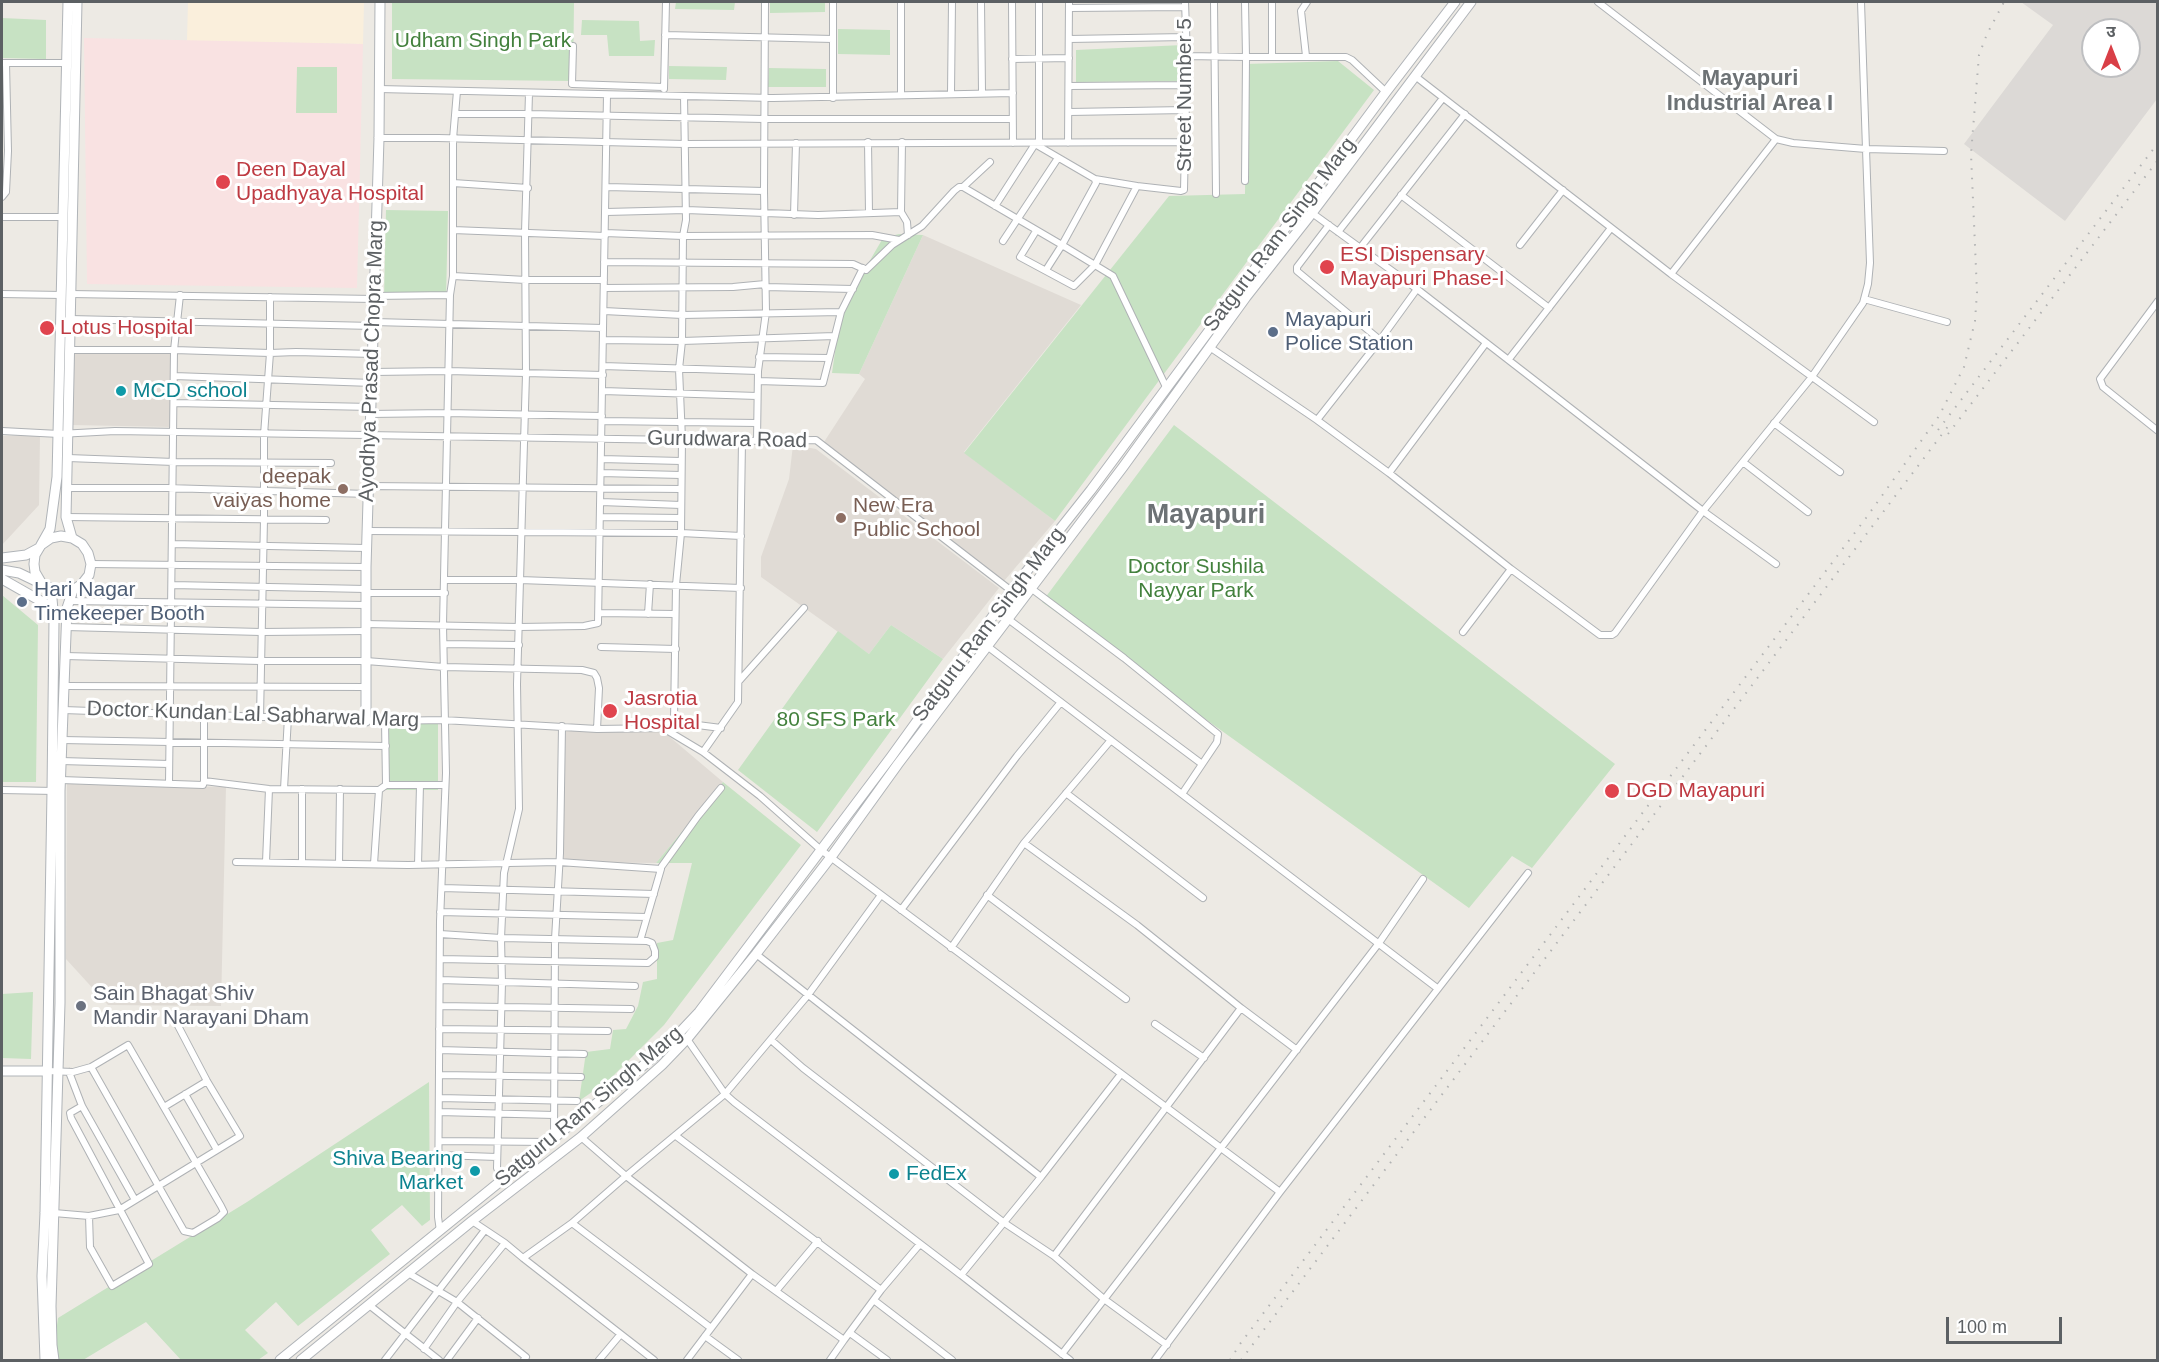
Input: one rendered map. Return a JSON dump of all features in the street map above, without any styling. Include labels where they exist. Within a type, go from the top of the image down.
[{"type":"street","points":[[68,2],[67,63],[70,97],[64,434],[68,458],[66,517],[72,538]]},
{"type":"street","points":[[54,1360],[51,1306],[58,1072],[53,608],[47,586],[35,572],[34,564],[40,546],[50,529],[54,514],[64,434],[70,319],[66,295],[63,217],[76,2]]},
{"type":"street","name":"Ayodhya Prasad Chopra Marg","points":[[366,721],[366,548],[379,138],[380,2]]},
{"type":"street","points":[[664,95],[666,2]]},
{"type":"street","points":[[757,440],[758,370],[766,312],[765,2]]},
{"type":"street","points":[[833,2],[833,98]]},
{"type":"street","points":[[900,95],[901,2]]},
{"type":"street","points":[[951,93],[952,2]]},
{"type":"street","points":[[981,2],[982,92]]},
{"type":"street","points":[[1012,2],[1013,143]]},
{"type":"street","points":[[995,207],[1037,144],[1039,2]]},
{"type":"street","points":[[1214,2],[1216,194]]},
{"type":"street","points":[[1245,2],[1245,181]]},
{"type":"street","points":[[1272,2],[1272,57]]},
{"type":"street","points":[[1301,2],[1306,56]]},
{"type":"street","points":[[1301,11],[1307,2]]},
{"type":"street","name":"Satguru Ram Singh Marg","points":[[280,1360],[666,1047],[699,1012],[891,757],[1011,591],[1091,490],[1455,2]]},
{"type":"street","name":"Satguru Ram Singh Marg","points":[[301,1360],[472,1221],[581,1137],[662,1065],[687,1039],[831,857],[1123,467],[1246,297],[1471,2]]},
{"type":"street","points":[[1598,2],[1776,139],[1793,143],[1866,149],[1944,151]]},
{"type":"street","points":[[1211,348],[1317,420],[1389,473],[1511,569],[1600,635],[1616,633],[1703,511],[1811,378],[1864,299],[1870,263],[1862,2]]},
{"type":"street","points":[[1068,143],[1069,5],[1185,4]]},
{"type":"street","name":"Street Number 5","points":[[1137,186],[1181,191],[1185,188],[1187,56],[1185,4]]},
{"type":"street","points":[[665,35],[833,39]]},
{"type":"street","points":[[1069,39],[1186,37]]},
{"type":"street","points":[[573,46],[572,84],[664,87]]},
{"type":"street","points":[[1187,56],[1347,57],[1386,92]]},
{"type":"street","points":[[1012,59],[1069,58]]},
{"type":"street","points":[[2,197],[6,192],[8,178],[4,63],[67,63]]},
{"type":"street","points":[[1415,76],[1671,274],[1874,422]]},
{"type":"street","points":[[1069,86],[1186,85]]},
{"type":"street","points":[[379,89],[764,98],[1013,93]]},
{"type":"street","points":[[440,1231],[438,1217],[440,912],[445,785],[444,487],[450,295],[453,276],[453,139],[457,91]]},
{"type":"street","points":[[502,1180],[497,1168],[497,1157],[502,914],[504,873],[519,809],[518,670],[526,374],[525,232],[529,93]]},
{"type":"street","points":[[66,627],[261,632],[365,627],[443,625],[519,627],[595,625],[598,623],[607,95]]},
{"type":"street","points":[[684,96],[686,210],[683,236],[682,341],[679,369],[681,533],[676,585],[674,722],[670,732],[703,752],[760,796],[821,850],[881,896],[1280,1192]]},
{"type":"street","points":[[1338,232],[1443,98]]},
{"type":"street","points":[[1069,112],[1186,110]]},
{"type":"street","points":[[456,114],[764,119],[1012,119]]},
{"type":"street","points":[[1360,248],[1465,114]]},
{"type":"street","points":[[379,138],[685,144],[1185,142]]},
{"type":"street","points":[[1671,274],[1776,139]]},
{"type":"street","points":[[794,215],[796,142]]},
{"type":"street","points":[[868,142],[869,213]]},
{"type":"street","points":[[902,142],[901,212],[907,222],[908,235]]},
{"type":"street","points":[[1036,231],[1020,257],[1074,286],[1095,266],[1137,186],[1095,179],[1037,144]]},
{"type":"street","points":[[1004,242],[1058,158]]},
{"type":"street","points":[[604,262],[853,264],[870,268],[899,240],[922,226],[954,191],[963,188],[990,162]]},
{"type":"street","points":[[1046,270],[1096,183],[1095,179]]},
{"type":"street","points":[[453,183],[528,188]]},
{"type":"street","points":[[607,187],[764,191]]},
{"type":"street","points":[[963,188],[1113,276],[1166,387]]},
{"type":"street","points":[[1520,245],[1563,189]]},
{"type":"street","points":[[1401,195],[1549,308]]},
{"type":"street","points":[[606,212],[686,210],[794,215],[901,212]]},
{"type":"street","points":[[1312,213],[1509,359],[1703,511],[1776,564]]},
{"type":"street","points":[[2,218],[63,217]]},
{"type":"street","points":[[1329,225],[1297,267],[1297,271],[1380,340]]},
{"type":"street","points":[[1509,359],[1611,228]]},
{"type":"street","points":[[453,230],[683,236],[872,235],[899,240]]},
{"type":"street","points":[[758,381],[823,383],[841,312],[863,268]]},
{"type":"street","points":[[453,276],[526,280],[604,280]]},
{"type":"street","points":[[604,288],[765,286],[853,290]]},
{"type":"street","points":[[1317,420],[1417,290]]},
{"type":"street","points":[[2,294],[270,297],[450,295]]},
{"type":"street","points":[[170,783],[174,350],[180,295]]},
{"type":"street","points":[[260,717],[264,435],[270,353],[270,297]]},
{"type":"street","points":[[1864,299],[1947,322]]},
{"type":"street","points":[[2157,301],[2101,377],[2100,382],[2103,387],[2157,431]]},
{"type":"street","points":[[604,311],[682,315],[841,312]]},
{"type":"street","points":[[70,319],[603,328]]},
{"type":"street","points":[[603,340],[682,341],[835,336]]},
{"type":"street","points":[[1389,473],[1486,343]]},
{"type":"street","points":[[70,350],[270,353],[296,351],[373,354]]},
{"type":"street","points":[[759,357],[829,358]]},
{"type":"street","points":[[603,366],[758,370]]},
{"type":"street","points":[[373,372],[448,371],[603,375]]},
{"type":"street","points":[[174,376],[372,383]]},
{"type":"street","points":[[603,391],[758,396]]},
{"type":"street","points":[[175,403],[266,404],[371,411],[757,423]]},
{"type":"street","points":[[1774,423],[1840,472]]},
{"type":"street","name":"Gurudwara Road","points":[[2,431],[64,434],[114,431],[264,435],[369,434],[742,441],[816,440],[1022,599]]},
{"type":"street","points":[[703,752],[738,704],[742,441]]},
{"type":"street","points":[[68,458],[264,464],[331,463]]},
{"type":"street","points":[[601,459],[681,461]]},
{"type":"street","points":[[1743,462],[1808,512]]},
{"type":"street","points":[[601,473],[681,475]]},
{"type":"street","points":[[67,488],[264,492],[444,487],[681,489]]},
{"type":"street","points":[[601,502],[681,505]]},
{"type":"street","points":[[66,517],[326,520]]},
{"type":"street","points":[[600,517],[681,518]]},
{"type":"street","points":[[368,531],[681,533],[741,536]]},
{"type":"street","points":[[2,558],[26,555],[51,538],[62,536],[72,538],[82,544],[91,564],[82,584],[73,590],[62,592],[19,573],[2,570]]},
{"type":"street","points":[[172,544],[366,548]]},
{"type":"street","points":[[91,564],[366,567]]},
{"type":"street","points":[[1463,632],[1511,569]]},
{"type":"street","points":[[2,579],[53,608]]},
{"type":"street","points":[[444,580],[520,580],[741,588]]},
{"type":"street","points":[[1020,580],[1133,665],[1218,734],[1217,742],[1182,794]]},
{"type":"street","points":[[648,614],[650,584]]},
{"type":"street","points":[[172,585],[445,593]]},
{"type":"street","points":[[45,1360],[42,1276],[56,791],[61,780],[67,608],[73,590]]},
{"type":"street","points":[[69,601],[366,605]]},
{"type":"street","points":[[739,681],[804,608]]},
{"type":"street","points":[[599,613],[675,614]]},
{"type":"street","points":[[1008,618],[1202,764]]},
{"type":"street","points":[[444,644],[519,645]]},
{"type":"street","points":[[987,646],[1437,988]]},
{"type":"street","points":[[601,647],[676,649]]},
{"type":"street","points":[[65,656],[366,662],[518,670],[582,670],[594,673],[599,688],[597,729]]},
{"type":"street","points":[[64,686],[366,687]]},
{"type":"street","points":[[901,910],[1010,765],[1061,702]]},
{"type":"street","name":"Doctor Kundan Lal Sabharwal Marg","points":[[63,710],[385,722],[443,720],[597,729],[663,728],[670,732]]},
{"type":"street","points":[[61,780],[203,785],[204,715]]},
{"type":"street","points":[[284,789],[288,717]]},
{"type":"street","points":[[385,722],[386,785]]},
{"type":"street","points":[[674,722],[721,728]]},
{"type":"street","points":[[439,1141],[552,1140],[556,892],[560,862],[562,726]]},
{"type":"street","points":[[62,740],[386,746]]},
{"type":"street","points":[[951,948],[1024,843],[1111,740]]},
{"type":"street","points":[[61,761],[170,764]]},
{"type":"street","points":[[662,866],[731,775]]},
{"type":"street","points":[[204,781],[269,789],[379,790],[386,785],[445,785]]},
{"type":"street","points":[[418,865],[420,785]]},
{"type":"street","points":[[266,862],[269,789]]},
{"type":"street","points":[[302,789],[302,863]]},
{"type":"street","points":[[339,864],[340,789]]},
{"type":"street","points":[[2,790],[56,791]]},
{"type":"street","points":[[374,864],[379,790]]},
{"type":"street","points":[[1066,793],[1203,898]]},
{"type":"street","points":[[1024,843],[1137,925],[1297,1050]]},
{"type":"street","points":[[236,862],[418,865],[560,862],[661,869],[640,941]]},
{"type":"street","points":[[1155,1360],[1280,1192],[1528,873]]},
{"type":"street","points":[[1062,1354],[1379,943],[1423,879]]},
{"type":"street","points":[[442,888],[654,894]]},
{"type":"street","points":[[987,895],[1126,999]]},
{"type":"street","points":[[523,1258],[572,1223],[725,1094],[808,995],[881,896]]},
{"type":"street","points":[[440,912],[647,917]]},
{"type":"street","points":[[440,934],[501,938],[647,941],[653,946],[655,957],[648,963],[440,959]]},
{"type":"street","points":[[756,954],[1041,1177]]},
{"type":"street","points":[[440,980],[635,986]]},
{"type":"street","points":[[440,1006],[631,1009]]},
{"type":"street","points":[[1054,1256],[1241,1008]]},
{"type":"street","points":[[54,1213],[89,1216],[119,1210],[240,1136],[207,1081],[175,1020]]},
{"type":"street","points":[[1155,1024],[1204,1058]]},
{"type":"street","points":[[439,1029],[608,1031]]},
{"type":"street","points":[[687,1039],[725,1094],[1070,1360]]},
{"type":"street","points":[[771,1040],[803,1068],[1003,1222],[1054,1256],[1104,1299],[1167,1345]]},
{"type":"street","points":[[2,1071],[69,1072],[91,1067],[128,1045],[224,1212],[218,1218],[193,1233],[184,1231],[91,1067]]},
{"type":"street","points":[[440,1050],[584,1054]]},
{"type":"street","points":[[69,1072],[82,1106],[135,1200]]},
{"type":"street","points":[[961,1275],[1121,1074]]},
{"type":"street","points":[[439,1075],[581,1077]]},
{"type":"street","points":[[164,1107],[207,1081]]},
{"type":"street","points":[[185,1094],[217,1150]]},
{"type":"street","points":[[439,1098],[577,1101]]},
{"type":"street","points":[[82,1106],[70,1113],[71,1118],[149,1264],[112,1286],[90,1247],[89,1216]]},
{"type":"street","points":[[439,1112],[554,1115]]},
{"type":"street","points":[[676,1136],[881,1290]]},
{"type":"street","points":[[581,1137],[626,1176],[752,1274],[844,1340]]},
{"type":"street","points":[[439,1155],[497,1157]]},
{"type":"street","points":[[472,1221],[505,1243],[654,1360]]},
{"type":"street","points":[[572,1223],[711,1328]]},
{"type":"street","points":[[385,1360],[485,1230]]},
{"type":"street","points":[[776,1291],[818,1241]]},
{"type":"street","points":[[424,1349],[457,1302],[505,1243]]},
{"type":"street","points":[[830,1360],[881,1290],[920,1244]]},
{"type":"street","points":[[408,1273],[457,1302],[527,1359]]},
{"type":"street","points":[[687,1360],[752,1274]]},
{"type":"street","points":[[875,1301],[952,1360]]},
{"type":"street","points":[[369,1305],[439,1360]]},
{"type":"street","points":[[447,1360],[478,1318]]},
{"type":"street","points":[[850,1333],[887,1360]]},
{"type":"street","points":[[599,1360],[620,1335]]},
{"type":"street","points":[[705,1336],[738,1360]]},
{"type":"shaded area","points":[[188,2],[364,2],[363,44],[187,41]]},
{"type":"shaded area","points":[[2021,2],[2157,2],[2157,99],[2065,221],[1964,144],[2053,25]]},
{"type":"shaded area","name":"Deen Dayal Upadhyaya Hospital","points":[[84,38],[363,44],[357,288],[87,284]]},
{"type":"shaded area","points":[[923,235],[1081,305],[964,452],[1055,521],[1004,581],[824,442],[865,379],[859,374]]},
{"type":"shaded area","name":"MCD school","points":[[73,351],[172,353],[171,427],[72,425]]},
{"type":"shaded area","points":[[2,436],[40,436],[39,505],[2,545]]},
{"type":"shaded area","name":"New Era Public School","points":[[793,445],[816,449],[999,588],[943,659],[891,625],[869,654],[761,577],[761,557],[789,479]]},
{"type":"shaded area","points":[[563,725],[658,727],[723,782],[656,863],[564,862]]},
{"type":"shaded area","points":[[67,784],[226,787],[221,1006],[108,1005],[66,959]]},
{"type":"green space","name":"Udham Singh Park","points":[[392,2],[574,2],[573,81],[392,79]]},
{"type":"green space","points":[[676,2],[735,2],[734,10],[675,9]]},
{"type":"green space","points":[[770,2],[825,2],[825,12],[770,13]]},
{"type":"green space","points":[[2,18],[46,20],[46,59],[2,58]]},
{"type":"green space","points":[[582,20],[639,21],[640,41],[655,40],[654,56],[609,56],[607,35],[581,35]]},
{"type":"green space","points":[[838,29],[890,30],[890,55],[838,54]]},
{"type":"green space","points":[[1183,45],[1183,81],[1076,82],[1076,50]]},
{"type":"green space","points":[[1338,61],[1374,90],[1055,521],[964,453],[1169,196],[1245,194],[1246,64]]},
{"type":"green space","points":[[669,66],[727,67],[726,80],[669,79]]},
{"type":"green space","points":[[297,67],[337,67],[337,113],[296,113]]},
{"type":"green space","points":[[769,68],[826,69],[826,87],[768,87]]},
{"type":"green space","points":[[386,210],[448,211],[446,299],[384,298]]},
{"type":"green space","points":[[899,234],[923,235],[859,374],[832,373],[841,310],[883,238]]},
{"type":"green space","name":"Doctor Sushila Nayyar Park","points":[[1174,425],[1615,764],[1532,868],[1512,856],[1469,908],[1042,602]]},
{"type":"green space","points":[[2,595],[38,625],[36,782],[2,782]]},
{"type":"green space","name":"80 SFS Park","points":[[891,625],[943,659],[817,832],[738,770],[838,631],[869,654]]},
{"type":"green space","points":[[385,724],[438,724],[438,790],[384,790]]},
{"type":"green space","points":[[723,782],[801,845],[664,1025],[608,1081],[579,1101],[586,1052],[610,1049],[613,1030],[626,1029],[638,1006],[643,982],[657,979],[657,943],[673,940],[692,863],[656,863]]},
{"type":"green space","points":[[33,992],[31,1059],[2,1058],[2,994]]},
{"type":"green space","points":[[429,1082],[430,1220],[422,1226],[402,1205],[371,1230],[390,1254],[298,1326],[276,1302],[245,1330],[268,1353],[258,1360],[181,1360],[146,1322],[83,1360],[52,1360],[58,1318],[247,1202]]},
{"type":"railway","points":[[1230,1360],[1866,518],[1939,416],[1964,367],[1975,321],[1977,292],[1971,154],[1979,55],[2004,2]]},
{"type":"railway","points":[[1938,430],[2158,143]]},
{"type":"railway","points":[[1948,434],[2158,160]]},
{"type":"railway","points":[[1241,1360],[1949,425]]},
{"type":"place","name":"Deen Dayal Upadhyaya Hospital","points":[[223,182]]},
{"type":"place","name":"ESI Dispensary Mayapuri Phase-I","points":[[1327,267]]},
{"type":"place","name":"Lotus Hospital","points":[[47,328]]},
{"type":"place","name":"Mayapuri Police Station","points":[[1273,332]]},
{"type":"place","name":"MCD school","points":[[121,391]]},
{"type":"place","name":"deepak vaiyas home","points":[[343,489]]},
{"type":"place","name":"New Era Public School","points":[[841,518]]},
{"type":"place","name":"Hari Nagar Timekeeper Booth","points":[[22,602]]},
{"type":"place","name":"Jasrotia Hospital","points":[[610,711]]},
{"type":"place","name":"DGD Mayapuri","points":[[1612,791]]},
{"type":"place","name":"Sain Bhagat Shiv Mandir Narayani Dham","points":[[81,1006]]},
{"type":"place","name":"Shiva Bearing Market","points":[[475,1171]]},
{"type":"place","name":"FedEx","points":[[894,1174]]},
{"type":"district","name":"Mayapuri Industrial Area I","points":[[1750,92]]},
{"type":"district","name":"Mayapuri","points":[[1206,516]]}]
